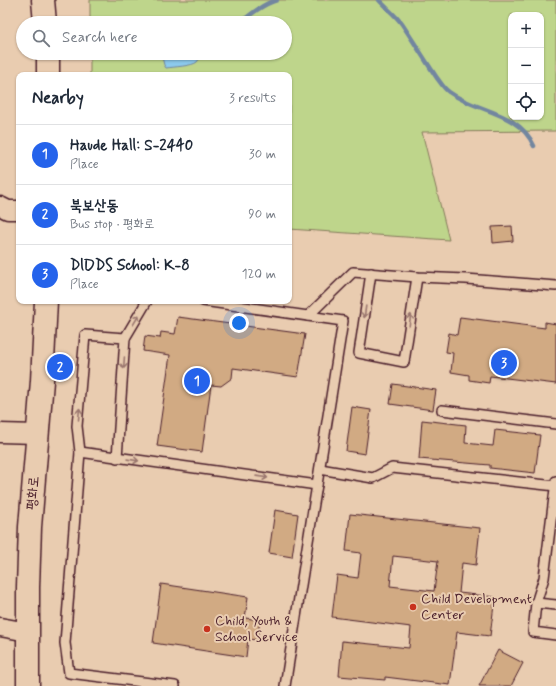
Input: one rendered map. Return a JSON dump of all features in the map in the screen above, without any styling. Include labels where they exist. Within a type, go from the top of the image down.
[{"type":"main road","points":[[43,0],[44,16]]},
{"type":"main road","points":[[48,60],[48,72]]},
{"type":"main road","name":"평화로","points":[[28,686],[28,587],[30,528],[42,381],[46,304]]},
{"type":"street","points":[[0,206],[8,210],[16,210]]},
{"type":"street","points":[[0,433],[37,434]]},
{"type":"street","points":[[0,628],[28,632]]},
{"type":"lane","points":[[308,316],[353,272],[556,286]]},
{"type":"lane","points":[[371,273],[359,353],[404,362],[416,277]]},
{"type":"lane","points":[[117,458],[125,338],[145,304]]},
{"type":"lane","points":[[224,304],[343,321],[285,686]]},
{"type":"lane","points":[[125,338],[85,335],[78,426],[80,452],[64,643],[69,673],[175,686]]},
{"type":"lane","points":[[442,410],[556,424]]},
{"type":"lane","points":[[80,452],[317,485]]},
{"type":"lane","points":[[320,469],[373,478],[392,468],[556,484],[544,578],[536,602],[533,632],[556,635]]},
{"type":"lane","points":[[536,602],[556,605]]},
{"type":"green space","points":[[90,0],[556,0],[556,131],[422,132],[449,240],[292,229],[292,72],[90,72],[90,60],[292,60],[292,16],[90,16]]},
{"type":"water","points":[[163,60],[198,60],[195,63],[187,65],[166,68]]},
{"type":"building","points":[[512,226],[513,241],[493,243],[492,227]]},
{"type":"building","points":[[178,317],[305,334],[298,377],[233,368],[232,378],[221,386],[211,385],[202,452],[157,446],[170,355],[143,351],[145,336],[160,338],[161,332],[175,334]]},
{"type":"building","points":[[460,317],[545,328],[545,322],[556,324],[556,384],[490,376],[489,383],[469,380],[469,375],[451,372],[453,353],[446,352],[449,333],[457,335]]},
{"type":"building","points":[[393,384],[436,390],[433,410],[390,404]]},
{"type":"building","points":[[352,407],[371,410],[365,454],[346,451]]},
{"type":"building","points":[[422,420],[466,425],[465,443],[493,446],[495,430],[540,435],[535,473],[490,468],[490,465],[419,459]]},
{"type":"building","points":[[275,510],[298,514],[292,557],[269,553]]},
{"type":"building","points":[[350,514],[480,528],[476,565],[462,563],[459,593],[495,597],[490,636],[457,632],[450,685],[385,677],[385,680],[339,676],[342,641],[409,648],[411,627],[332,617],[337,575],[358,578],[361,553],[346,551]],"holes":[[[393,556],[438,561],[434,591],[390,586]]]},
{"type":"building","name":"Child, Youth & School Service","points":[[161,584],[248,597],[245,618],[260,620],[257,640],[248,639],[246,657],[153,643]]},
{"type":"building","points":[[498,650],[523,663],[511,686],[479,686]]},
{"type":"waterway","points":[[249,16],[262,7],[277,0]]},
{"type":"waterway","points":[[379,0],[400,21],[437,78],[449,92],[460,99],[508,119],[527,134],[534,146]]},
{"type":"place","name":"DlDDS School: K-8","points":[[504,363]]},
{"type":"place","name":"북보산동","points":[[60,367]]},
{"type":"place","name":"Haude Hall: S-2440","points":[[197,381]]},
{"type":"place","name":"Child Development Center","points":[[413,607]]},
{"type":"place","name":"Child, Youth & School Service","points":[[207,629]]}]
